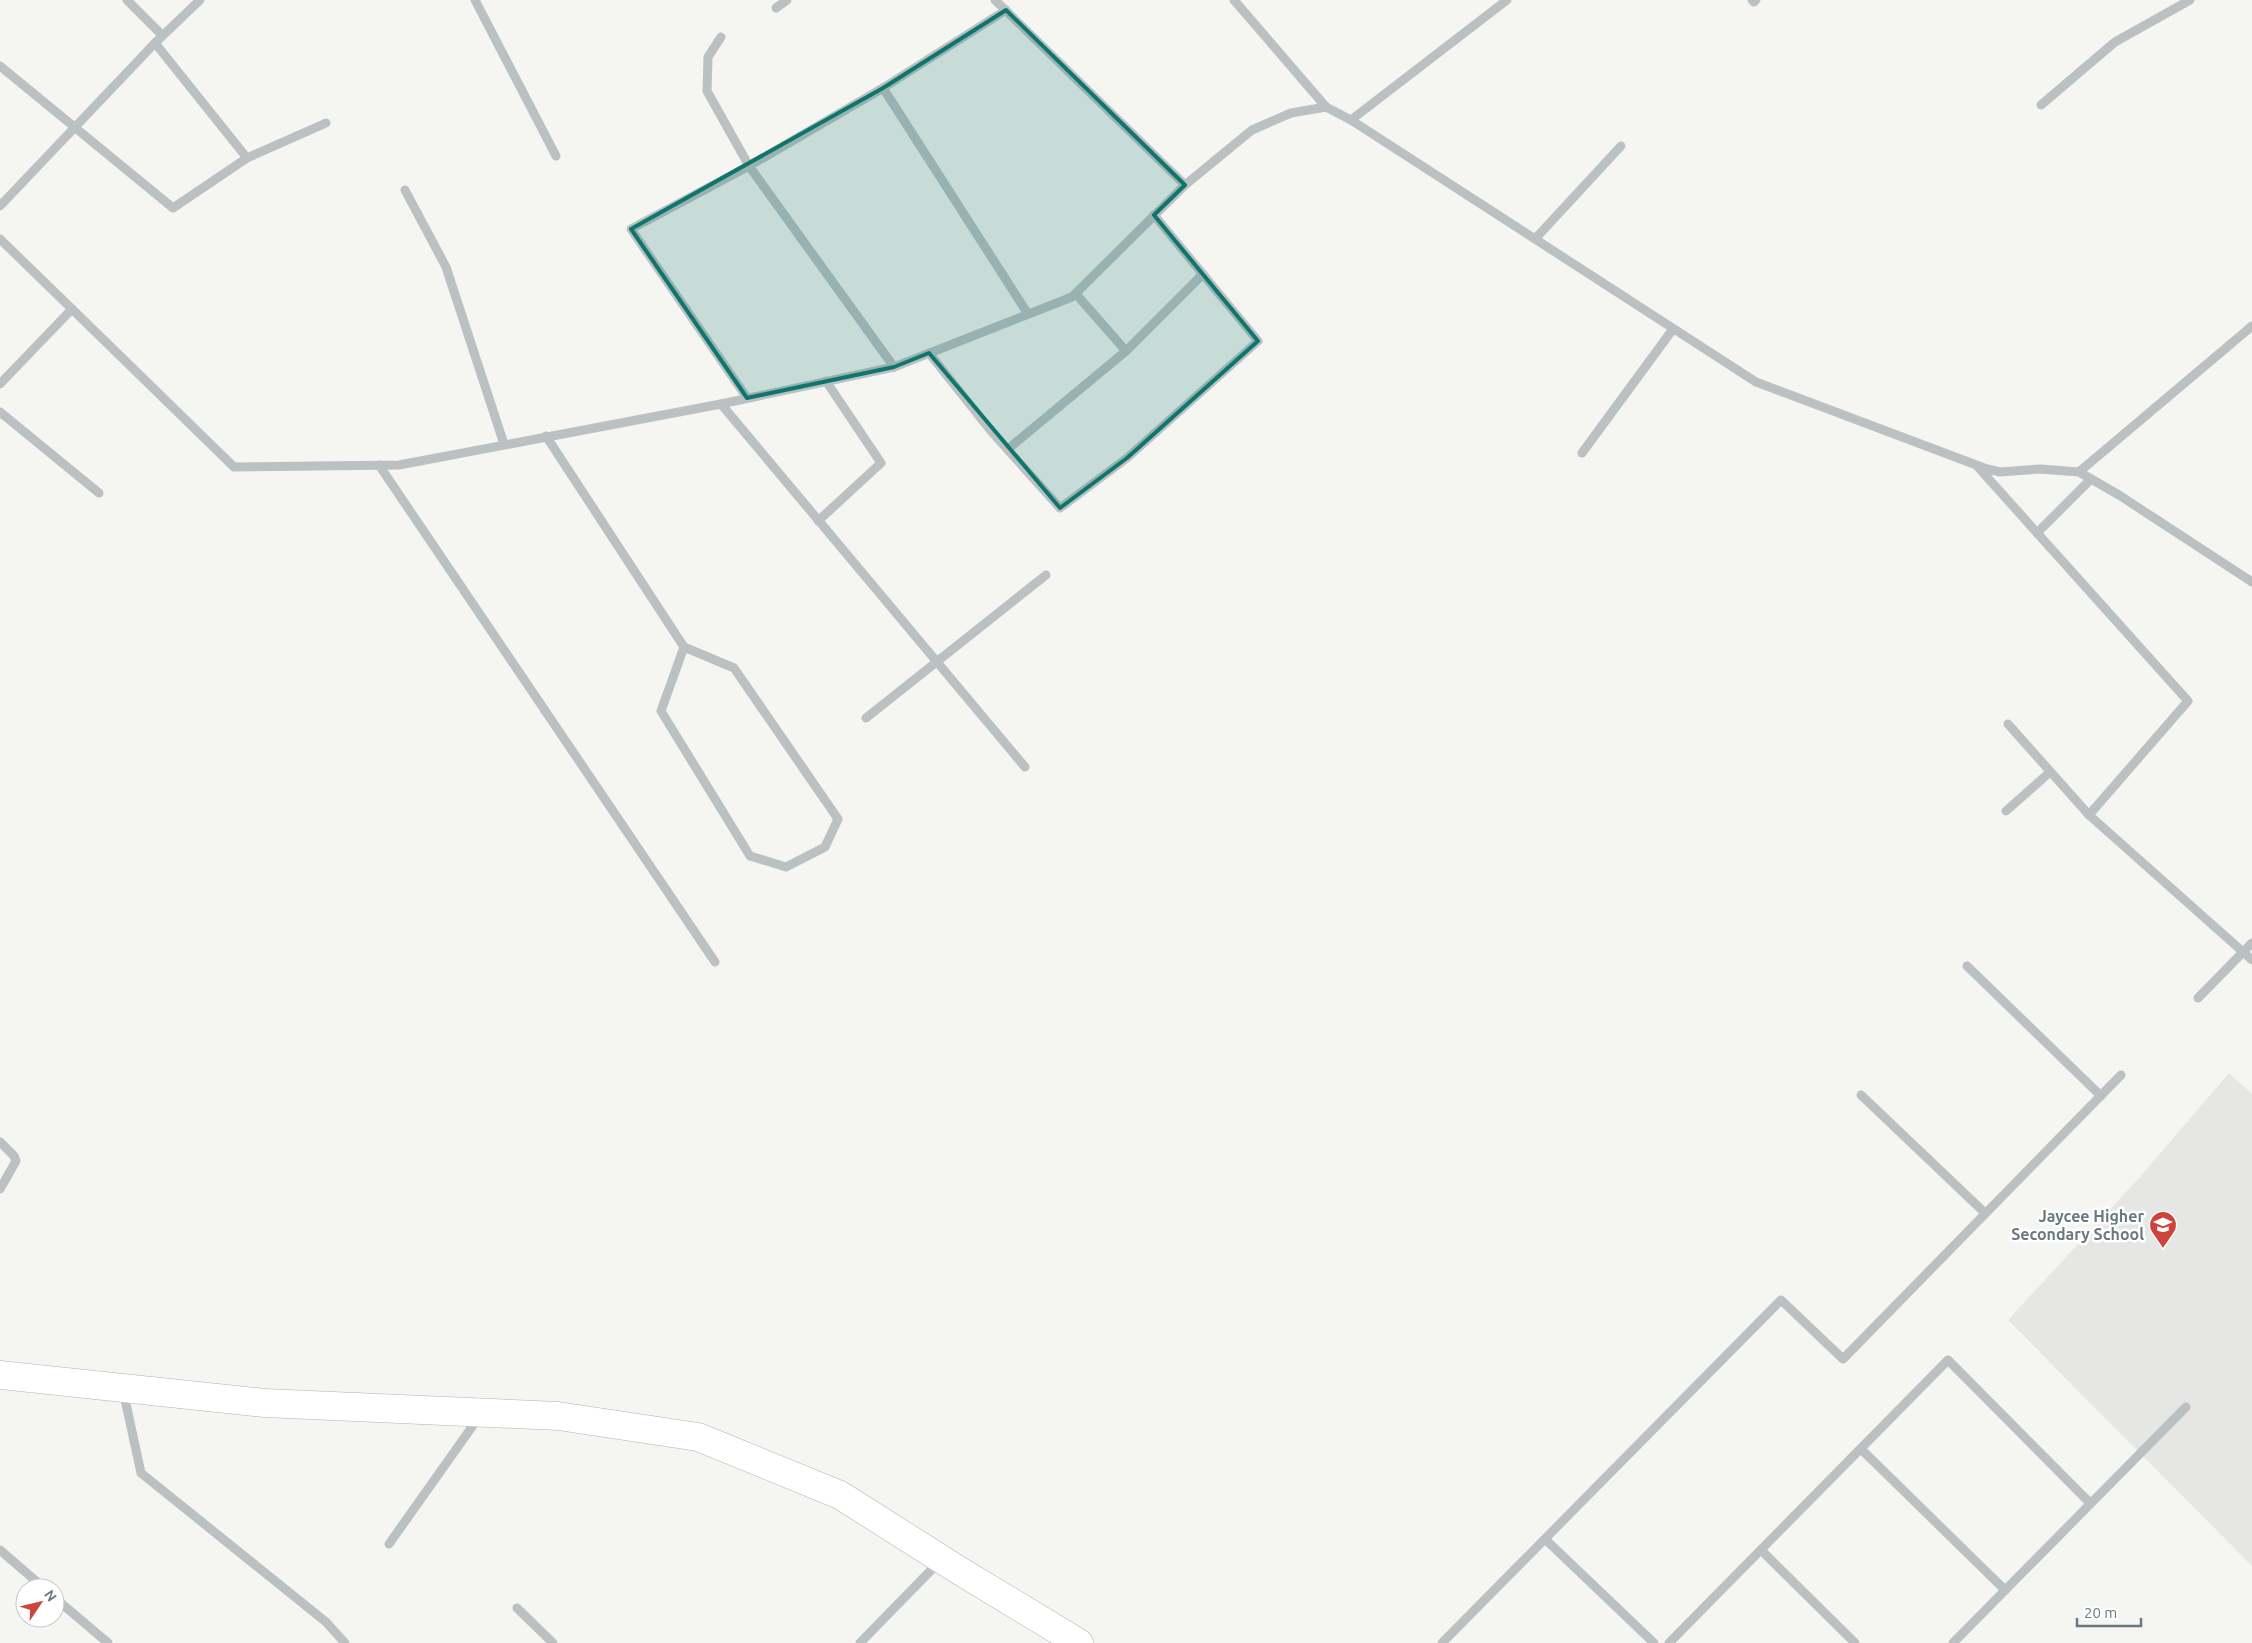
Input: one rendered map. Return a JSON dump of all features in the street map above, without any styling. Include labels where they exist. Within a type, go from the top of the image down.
[{"type":"main road","points":[[0,1375],[265,1403],[558,1416],[698,1437],[840,1495],[942,1560],[1079,1643]]},
{"type":"street","points":[[127,0],[162,36]]},
{"type":"street","points":[[0,206],[155,43],[200,0]]},
{"type":"street","points":[[475,0],[556,156]]},
{"type":"street","points":[[776,8],[787,0]]},
{"type":"street","points":[[995,0],[1185,185]]},
{"type":"street","points":[[1234,0],[1326,107],[1351,120],[1756,382],[1976,465],[2000,472],[2040,469],[2079,472],[2119,495],[2252,582]]},
{"type":"street","points":[[1351,120],[1507,0]]},
{"type":"street","points":[[1752,0],[1754,2],[1756,0]]},
{"type":"street","points":[[2041,105],[2115,42],[2190,0]]},
{"type":"street","points":[[746,398],[631,229],[749,166],[884,88],[1006,10]]},
{"type":"street","points":[[721,37],[708,57],[707,91],[749,166],[894,367]]},
{"type":"street","points":[[155,43],[246,158]]},
{"type":"street","points":[[0,66],[172,208],[246,158],[326,123]]},
{"type":"street","points":[[884,88],[1028,314]]},
{"type":"street","points":[[0,239],[234,467],[399,465],[721,404],[894,367],[1072,297],[1185,185],[1252,130],[1291,113],[1326,107]]},
{"type":"street","points":[[1535,239],[1621,146]]},
{"type":"street","points":[[405,190],[446,267],[504,444]]},
{"type":"street","points":[[929,353],[1008,449],[1060,508],[1127,458],[1258,341],[1154,214]]},
{"type":"street","points":[[1008,449],[1126,351],[1203,274]]},
{"type":"street","points":[[1076,294],[1126,351]]},
{"type":"street","points":[[0,384],[72,309]]},
{"type":"street","points":[[2079,472],[2252,326]]},
{"type":"street","points":[[1582,453],[1673,329]]},
{"type":"street","points":[[818,521],[882,463],[826,381]]},
{"type":"street","points":[[721,404],[1025,767]]},
{"type":"street","points":[[0,412],[98,493]]},
{"type":"street","points":[[546,436],[684,647],[734,668],[838,819],[825,847],[786,866],[750,856],[661,711],[684,647]]},
{"type":"street","points":[[378,465],[715,962]]},
{"type":"street","points":[[1976,465],[2188,701],[2089,816]]},
{"type":"street","points":[[2037,533],[2090,479]]},
{"type":"street","points":[[866,718],[1046,575]]},
{"type":"street","points":[[2008,724],[2089,816],[2252,960]]},
{"type":"street","points":[[2006,811],[2050,772]]},
{"type":"street","points":[[2198,998],[2252,944]]},
{"type":"street","points":[[1966,966],[2101,1096]]},
{"type":"street","points":[[1442,1643],[1781,1300],[1843,1359],[2121,1075]]},
{"type":"street","points":[[1861,1096],[1985,1213]]},
{"type":"street","points":[[0,1142],[14,1156],[16,1161],[0,1189]]},
{"type":"street","points":[[1669,1643],[1948,1360],[2090,1503]]},
{"type":"street","points":[[123,1388],[141,1473],[326,1622],[345,1643]]},
{"type":"street","points":[[1953,1643],[2186,1406]]},
{"type":"street","points":[[389,1544],[482,1412]]},
{"type":"street","points":[[1861,1449],[2005,1590]]},
{"type":"street","points":[[1545,1539],[1654,1643]]},
{"type":"street","points":[[0,1550],[32,1578]]},
{"type":"street","points":[[1761,1550],[1855,1643]]},
{"type":"street","points":[[860,1643],[942,1560]]},
{"type":"street","points":[[65,1606],[108,1643]]},
{"type":"street","points":[[517,1608],[553,1643]]},
{"type":"highlighted area","points":[[1006,10],[1185,185],[1154,215],[1258,341],[1127,458],[1060,508],[929,353],[894,367],[747,398],[631,229],[883,88]]},
{"type":"shaded area","name":"Jaycee Higher Secondary School","points":[[2229,1073],[2252,1094],[2252,1566],[2008,1320],[2139,1178]]},
{"type":"place","name":"Jaycee Higher Secondary School","points":[[2163,1249]]}]
